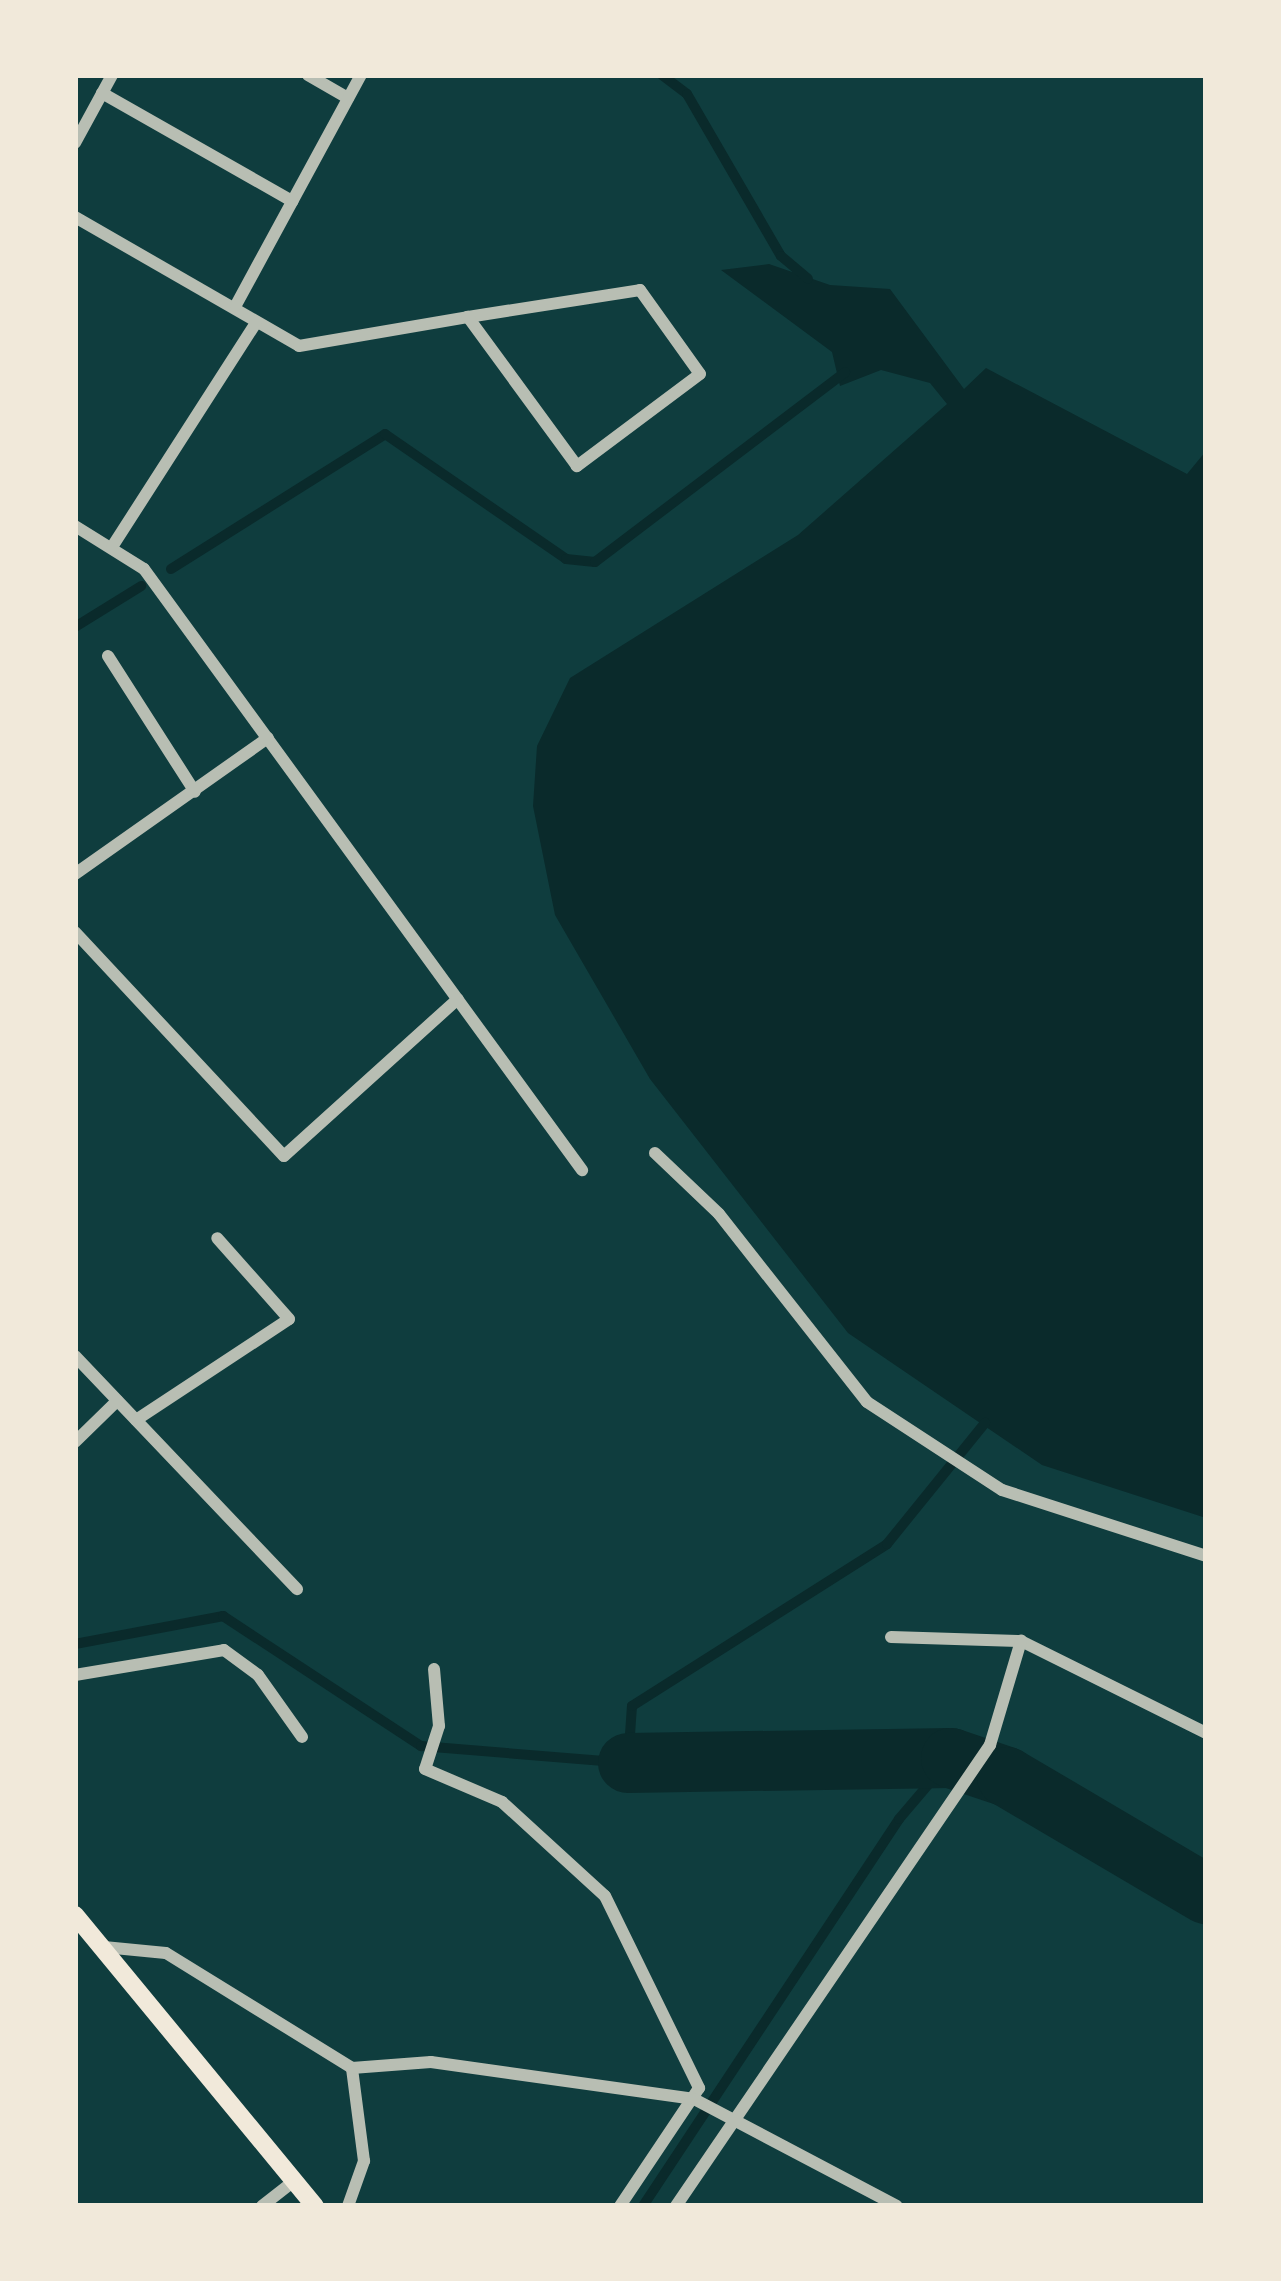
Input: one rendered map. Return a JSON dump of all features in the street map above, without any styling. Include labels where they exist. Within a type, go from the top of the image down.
[{"type":"main road","points":[[75,1915],[316,2206]]},
{"type":"street","points":[[77,134],[112,75]]},
{"type":"street","points":[[308,75],[348,98]]},
{"type":"street","points":[[236,305],[361,75]]},
{"type":"street","points":[[102,93],[292,201]]},
{"type":"street","points":[[75,217],[236,305],[256,323],[299,346],[468,317],[640,290],[700,374],[577,466],[468,317]]},
{"type":"street","points":[[112,547],[256,323]]},
{"type":"street","points":[[75,526],[145,569],[582,1170]]},
{"type":"street","points":[[108,656],[195,792]]},
{"type":"street","points":[[75,874],[268,738]]},
{"type":"street","points":[[75,932],[284,1156],[458,999]]},
{"type":"street","points":[[655,1153],[719,1214],[827,1365],[867,1402],[945,1444],[1002,1490],[1206,1556]]},
{"type":"street","points":[[136,1420],[290,1319],[217,1238]]},
{"type":"street","points":[[75,1356],[297,1589]]},
{"type":"street","points":[[75,1442],[117,1401]]},
{"type":"street","points":[[891,1637],[1022,1641],[1206,1733]]},
{"type":"street","points":[[676,2206],[990,1745],[1022,1641]]},
{"type":"street","points":[[75,1675],[224,1650],[258,1675],[302,1737]]},
{"type":"street","points":[[434,1669],[439,1726],[425,1769],[502,1802],[605,1896],[699,2088],[620,2206]]},
{"type":"street","points":[[104,1947],[166,1953],[352,2068],[431,2062],[694,2099],[735,2116],[897,2206]]},
{"type":"street","points":[[348,2206],[364,2161],[352,2068]]},
{"type":"street","points":[[262,2206],[294,2181]]},
{"type":"water","points":[[769,264],[830,285],[890,289],[964,389],[986,368],[1187,474],[1206,451],[1206,1518],[1042,1465],[848,1333],[650,1079],[555,915],[533,806],[537,746],[570,678],[798,535],[947,404],[930,383],[881,370],[840,386],[832,352],[721,270]]},
{"type":"waterway","points":[[662,75],[687,94],[781,256],[808,279]]},
{"type":"waterway","points":[[171,569],[385,434],[566,559],[595,562],[845,372]]},
{"type":"waterway","points":[[75,627],[141,586]]},
{"type":"waterway","points":[[75,1644],[223,1616],[421,1746],[628,1763],[632,1706],[887,1544],[985,1423]]},
{"type":"waterway","points":[[643,2206],[899,1819],[951,1758]]},
{"type":"waterway","points":[[628,1763],[951,1758],[1007,1777],[1206,1894]]}]
